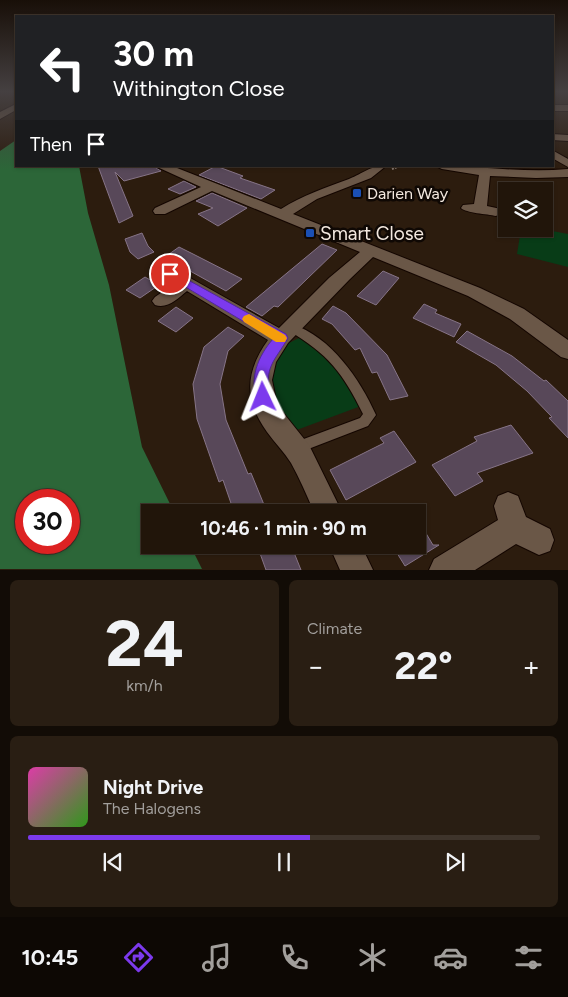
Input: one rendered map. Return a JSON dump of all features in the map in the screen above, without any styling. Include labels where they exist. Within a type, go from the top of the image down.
[{"type":"street","points":[[554,137],[568,138]]},
{"type":"street","points":[[554,154],[568,164]]},
{"type":"street","points":[[163,167],[474,292],[517,314],[565,345]]},
{"type":"street","points":[[282,215],[303,201],[322,192],[360,180],[379,167]]},
{"type":"street","points":[[449,167],[485,172],[535,175],[568,173]]},
{"type":"street","points":[[485,172],[474,208],[496,212]]},
{"type":"street","points":[[146,206],[160,216],[210,187]]},
{"type":"street","points":[[325,504],[315,481],[295,448],[266,408],[261,386],[264,365],[271,350],[342,274],[371,251]]},
{"type":"street","points":[[161,301],[178,279],[287,333]]},
{"type":"street","points":[[445,570],[521,524]]},
{"type":"street","points":[[349,554],[357,570]]},
{"type":"lane","points":[[287,333],[313,339],[331,353],[343,368],[370,415],[364,422],[295,448]]},
{"type":"green space","points":[[15,141],[15,167],[79,167],[88,213],[109,285],[142,447],[170,504],[141,504],[141,554],[194,554],[202,569],[0,569],[0,151]]},
{"type":"green space","points":[[553,231],[568,234],[568,267],[517,254],[520,237],[553,237]]},
{"type":"green space","points":[[301,337],[327,352],[361,406],[294,431],[271,399],[270,369],[287,344]]},
{"type":"building","points":[[98,167],[155,167],[161,171],[124,181],[115,172],[133,216],[119,223]]},
{"type":"building","points":[[214,167],[219,167],[243,176],[240,178],[275,190],[261,199],[199,175]]},
{"type":"building","points":[[184,181],[196,187],[180,194],[168,189]]},
{"type":"building","points":[[212,193],[247,208],[218,226],[198,214],[213,208],[196,201]]},
{"type":"building","points":[[142,233],[148,246],[154,252],[138,259],[130,252],[125,239]]},
{"type":"building","points":[[322,244],[337,250],[278,307],[274,306],[262,316],[246,307]]},
{"type":"building","points":[[179,247],[242,279],[226,291],[165,257]]},
{"type":"building","points":[[383,271],[399,278],[376,305],[357,296]]},
{"type":"building","points":[[145,277],[159,285],[140,298],[126,290]]},
{"type":"building","points":[[424,304],[437,310],[435,313],[461,324],[454,337],[413,318]]},
{"type":"building","points":[[333,306],[346,313],[387,355],[408,396],[390,400],[377,372],[372,373],[360,348],[355,350],[332,324],[322,319]]},
{"type":"building","points":[[176,307],[193,318],[176,332],[158,321]]},
{"type":"building","points":[[228,327],[244,336],[228,351],[220,384],[226,420],[248,474],[251,473],[264,504],[231,504],[223,480],[219,482],[197,419],[193,384],[204,347]]},
{"type":"building","points":[[467,331],[512,356],[544,381],[546,380],[568,401],[568,438],[549,418],[552,417],[527,391],[496,365],[456,342]]},
{"type":"building","points":[[511,425],[533,453],[477,473],[483,481],[455,496],[432,465],[477,441],[474,437]]},
{"type":"building","points":[[394,431],[416,462],[346,500],[330,470],[384,443],[380,438]]},
{"type":"building","points":[[426,533],[433,545],[439,545],[426,553]]},
{"type":"building","points":[[260,554],[295,554],[301,570],[266,570]]},
{"type":"building","points":[[398,554],[424,554],[405,566]]},
{"type":"slow traffic","points":[[249,319],[281,338]]},
{"type":"place","name":"Darien Way","points":[[357,193]]},
{"type":"place","name":"Smart Close","points":[[310,233]]},
{"type":"route","points":[[170,274],[281,338],[271,350],[264,365],[261,386],[263,397]]}]
